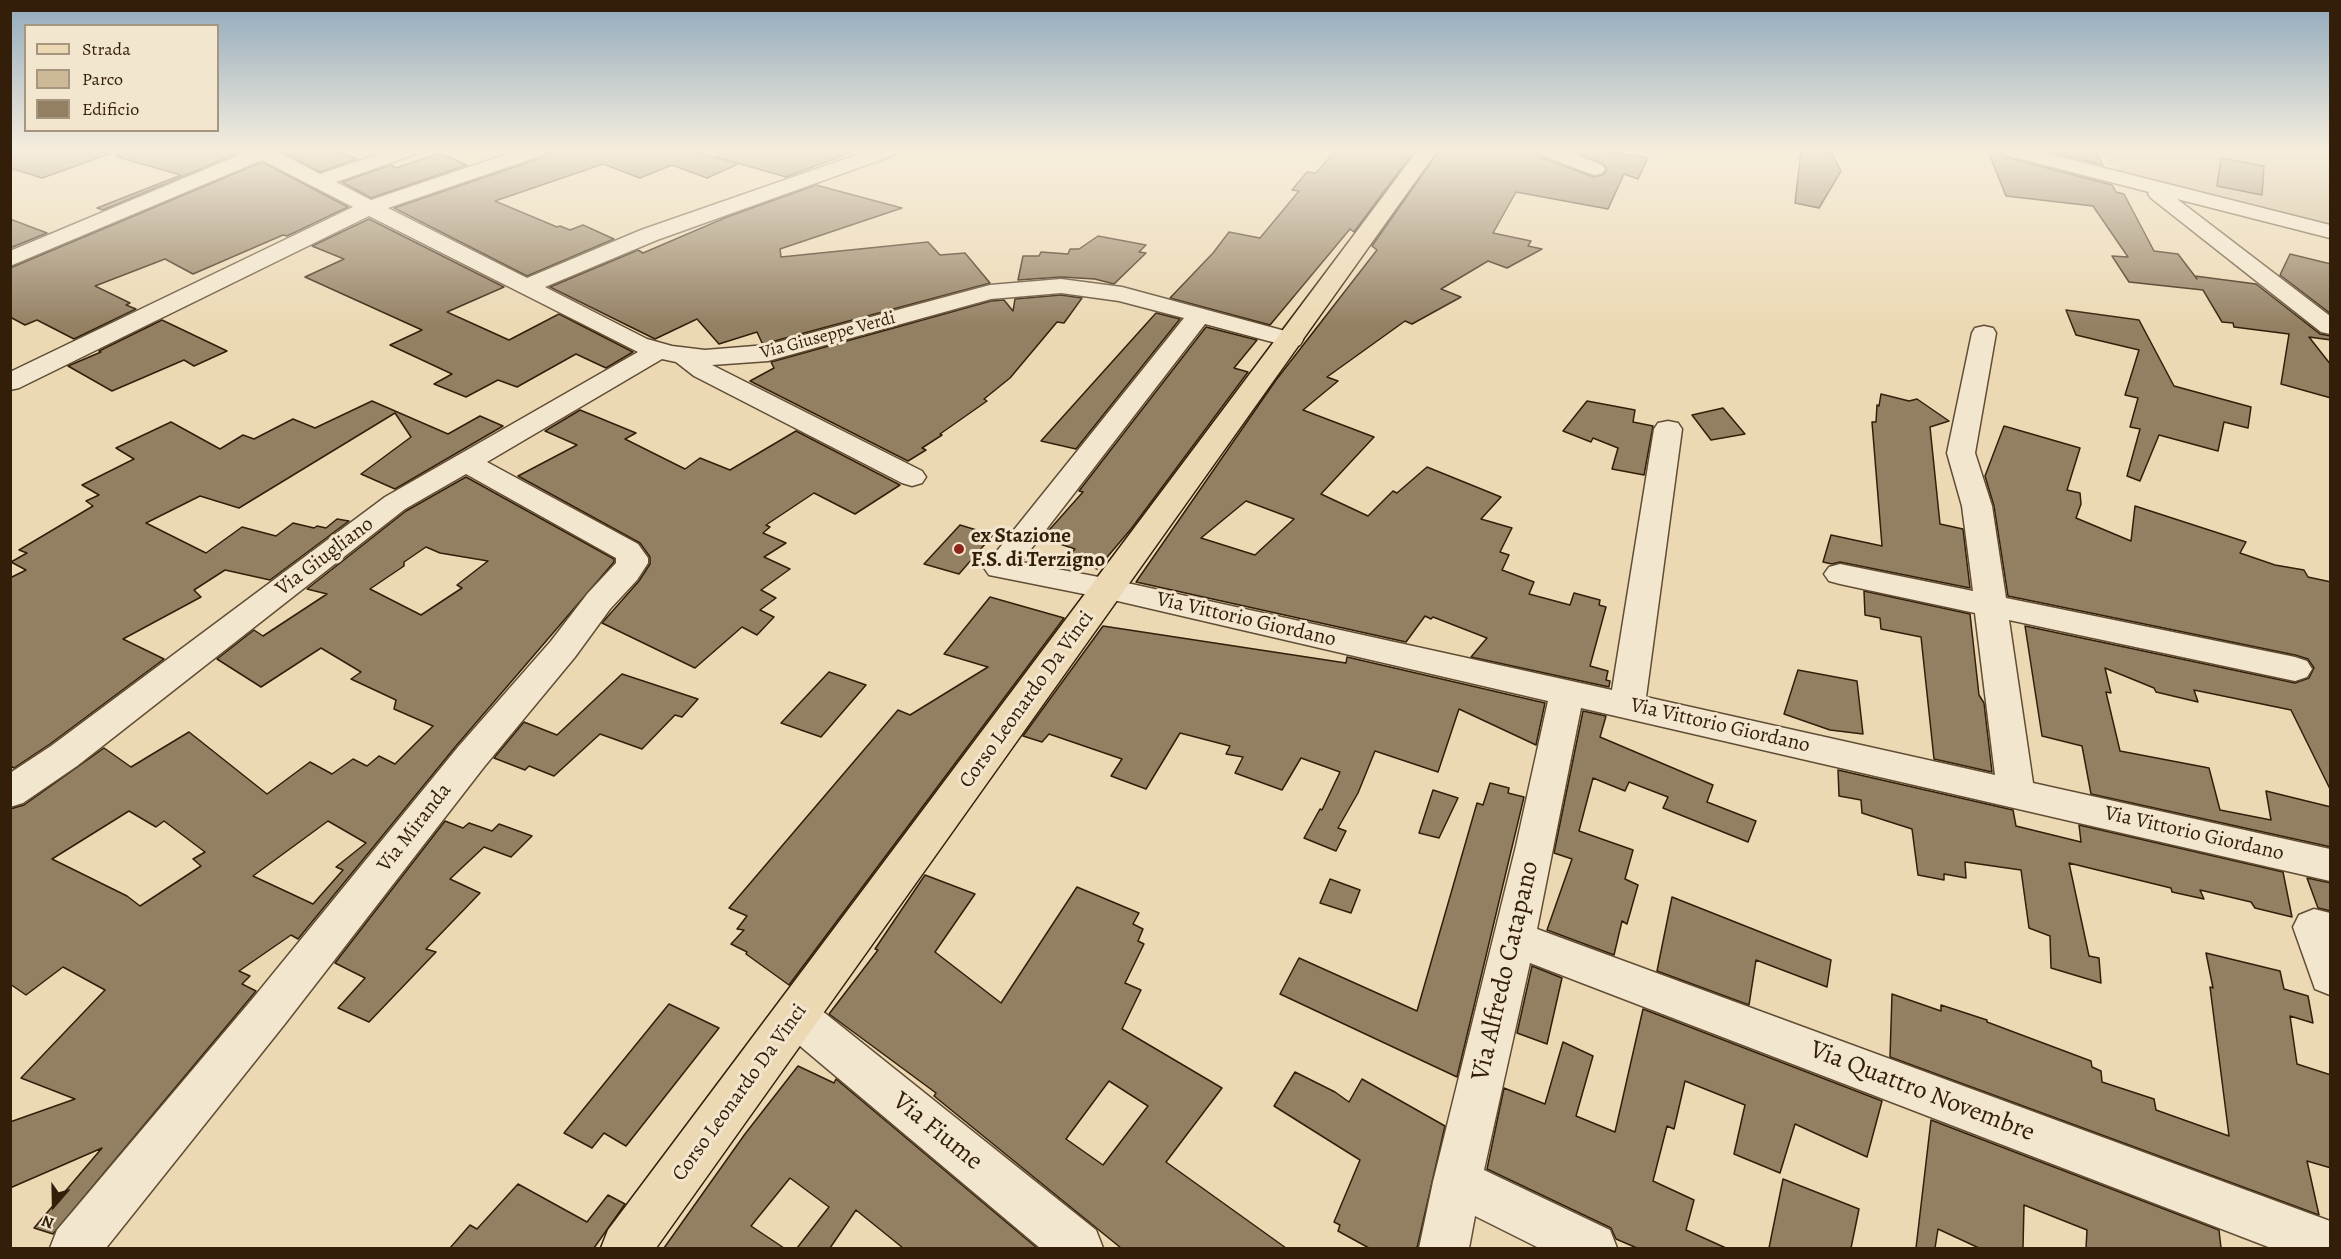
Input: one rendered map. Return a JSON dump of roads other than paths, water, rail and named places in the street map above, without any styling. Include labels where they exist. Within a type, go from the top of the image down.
[{"type":"main road","name":"Corso Leonardo Da Vinci","points":[[626,1248],[1385,210]]},
{"type":"street","points":[[10,259],[126,210]]},
{"type":"street","points":[[10,382],[364,210]]},
{"type":"street","name":"Via Giuseppe Verdi","points":[[375,210],[638,344],[705,358],[768,353],[990,292],[1031,287],[1096,289],[1200,314],[1291,340]]},
{"type":"street","points":[[525,286],[649,235],[720,210]]},
{"type":"street","points":[[2178,210],[2331,327]]},
{"type":"street","points":[[2246,210],[2331,231]]},
{"type":"street","name":"Via Vittorio Giordano","points":[[1200,314],[1000,568],[1109,589],[2331,865]]},
{"type":"street","points":[[1984,333],[1961,453],[1977,506],[2016,793]]},
{"type":"street","points":[[672,352],[703,371],[912,477]]},
{"type":"street","name":"Via Giugliano","points":[[10,793],[64,756],[375,518],[431,481],[672,352]]},
{"type":"street","points":[[1627,705],[1668,429]]},
{"type":"street","name":"Via Miranda","points":[[75,1248],[269,1011],[471,757],[563,649],[599,601],[626,573],[632,563],[632,558],[627,551],[466,462]]},
{"type":"street","points":[[1840,574],[2295,669]]},
{"type":"street","name":"Via Alfredo Catapano","points":[[1444,1248],[1457,1182],[1536,846],[1567,693]]},
{"type":"street","points":[[2331,931],[2314,927],[2331,976]]},
{"type":"street","name":"Via Quattro Novembre","points":[[1513,938],[2331,1246]]},
{"type":"street","name":"Via Fiume","points":[[796,1016],[1078,1248]]},
{"type":"street","points":[[1457,1182],[1592,1248]]},
{"type":"place","name":"ex Stazione F.S. di Terzigno","points":[[959,549]]}]
